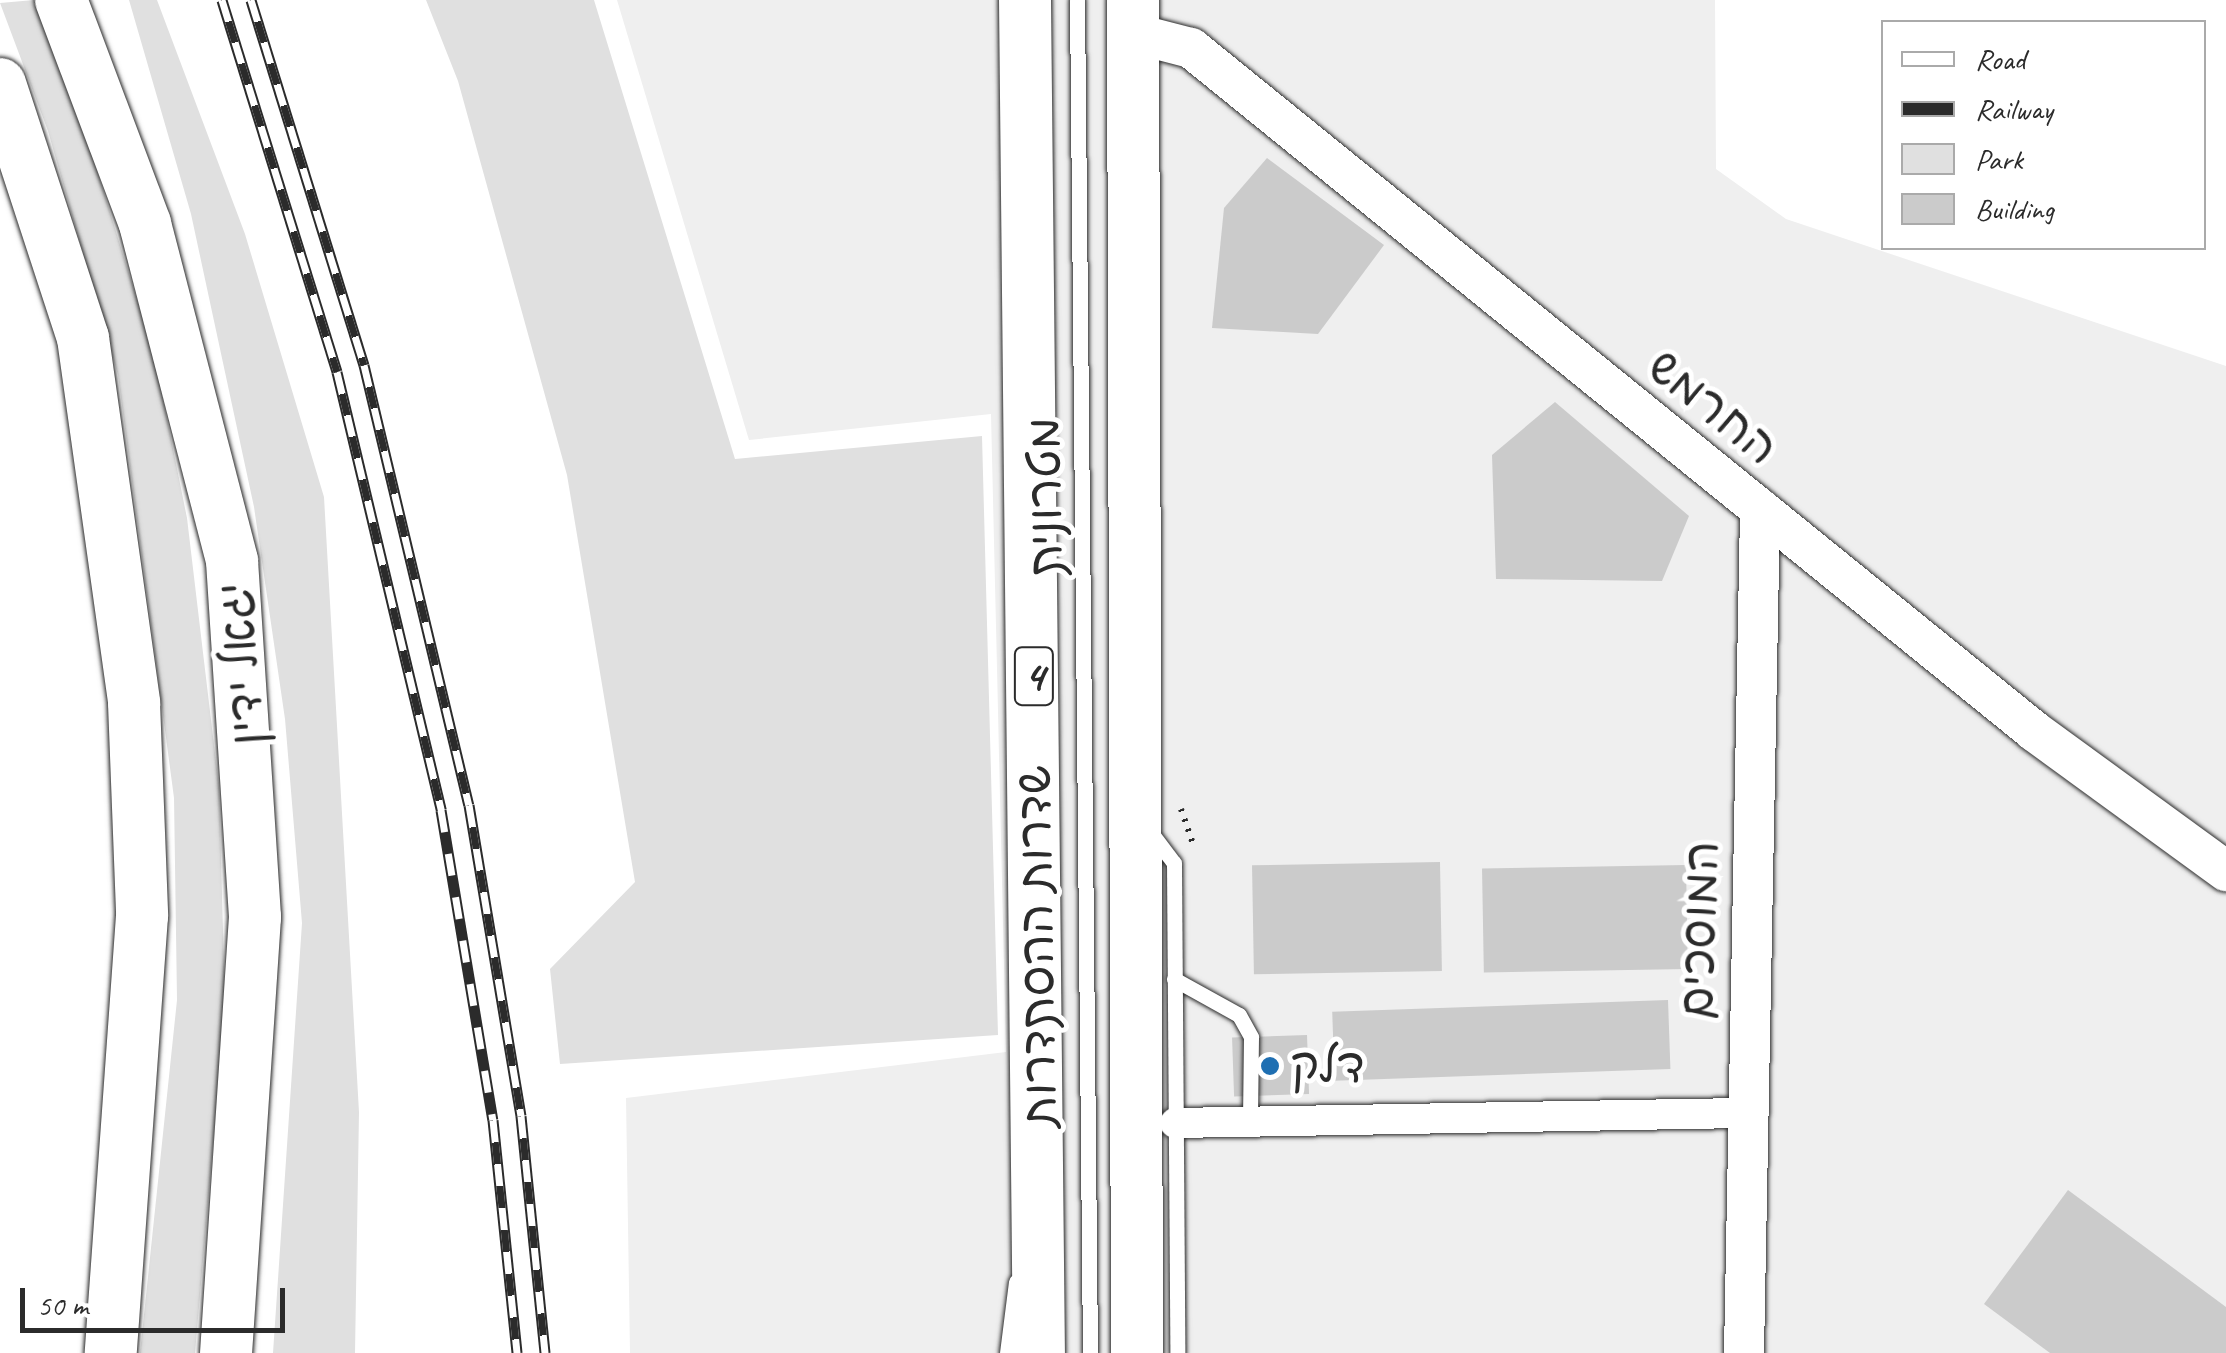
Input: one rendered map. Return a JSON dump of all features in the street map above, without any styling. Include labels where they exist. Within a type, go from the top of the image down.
[{"type":"highway","name":"יגאל ידין","points":[[60,0],[145,224],[232,562],[255,917],[226,1353]]},
{"type":"highway","name":"שדרות ההסתדרות","points":[[1025,0],[1039,1353]]},
{"type":"highway","name":"שדרות ההסתדרות","points":[[1133,17],[1137,1353]]},
{"type":"highway","points":[[0,84],[82,338],[134,703],[142,916],[111,1353]]},
{"type":"street","name":"החרמש","points":[[1133,17],[1192,48],[2034,731],[2226,871]]},
{"type":"street","name":"המוסכים","points":[[1744,1353],[1744,1113],[1760,509]]},
{"type":"street","points":[[1175,1123],[1744,1113]]},
{"type":"lane","name":"מטרונית","points":[[1077,0],[1090,1353]]},
{"type":"lane","points":[[1136,811],[1174,863],[1177,1353]]},
{"type":"lane","points":[[1174,980],[1239,1015],[1252,1037],[1250,1122]]},
{"type":"lane","points":[[1008,1353],[1022,1258],[1040,1218]]},
{"type":"lane","points":[[1137,1295],[1177,1231]]},
{"type":"shaded area","points":[[617,0],[1715,0],[1716,169],[1786,219],[2226,366],[2226,1353],[630,1353],[626,1098],[1006,1052],[991,414],[749,440]]},
{"type":"green space","points":[[34,0],[72,89],[154,355],[187,518],[219,787],[225,1004],[195,1353],[140,1353],[177,1000],[174,798],[118,375],[48,131],[0,3]]},
{"type":"green space","points":[[129,0],[157,0],[245,234],[324,497],[359,1112],[355,1353],[273,1353],[302,923],[285,719],[254,507],[191,214]]},
{"type":"green space","points":[[426,0],[594,0],[735,459],[982,436],[998,1035],[560,1064],[550,969],[635,882],[567,475],[458,81]]},
{"type":"building","points":[[1267,158],[1384,245],[1318,334],[1212,328],[1224,208]]},
{"type":"building","points":[[1555,402],[1689,516],[1662,581],[1496,579],[1492,455]]},
{"type":"building","points":[[1440,862],[1442,971],[1254,974],[1252,865]]},
{"type":"building","points":[[1686,865],[1688,969],[1484,973],[1482,869]]},
{"type":"building","points":[[1668,1000],[1670,1069],[1335,1081],[1332,1012]]},
{"type":"building","name":"דלק","points":[[1307,1035],[1309,1094],[1234,1097],[1232,1038]]},
{"type":"building","points":[[2068,1190],[2226,1307],[2226,1353],[2050,1353],[1984,1304]]},
{"type":"railway","points":[[222,0],[337,372],[441,810],[493,1120],[517,1353]]},
{"type":"railway","points":[[251,0],[364,365],[469,805],[521,1116],[545,1353]]},
{"type":"place","name":"דלק","points":[[1270,1066]]}]
